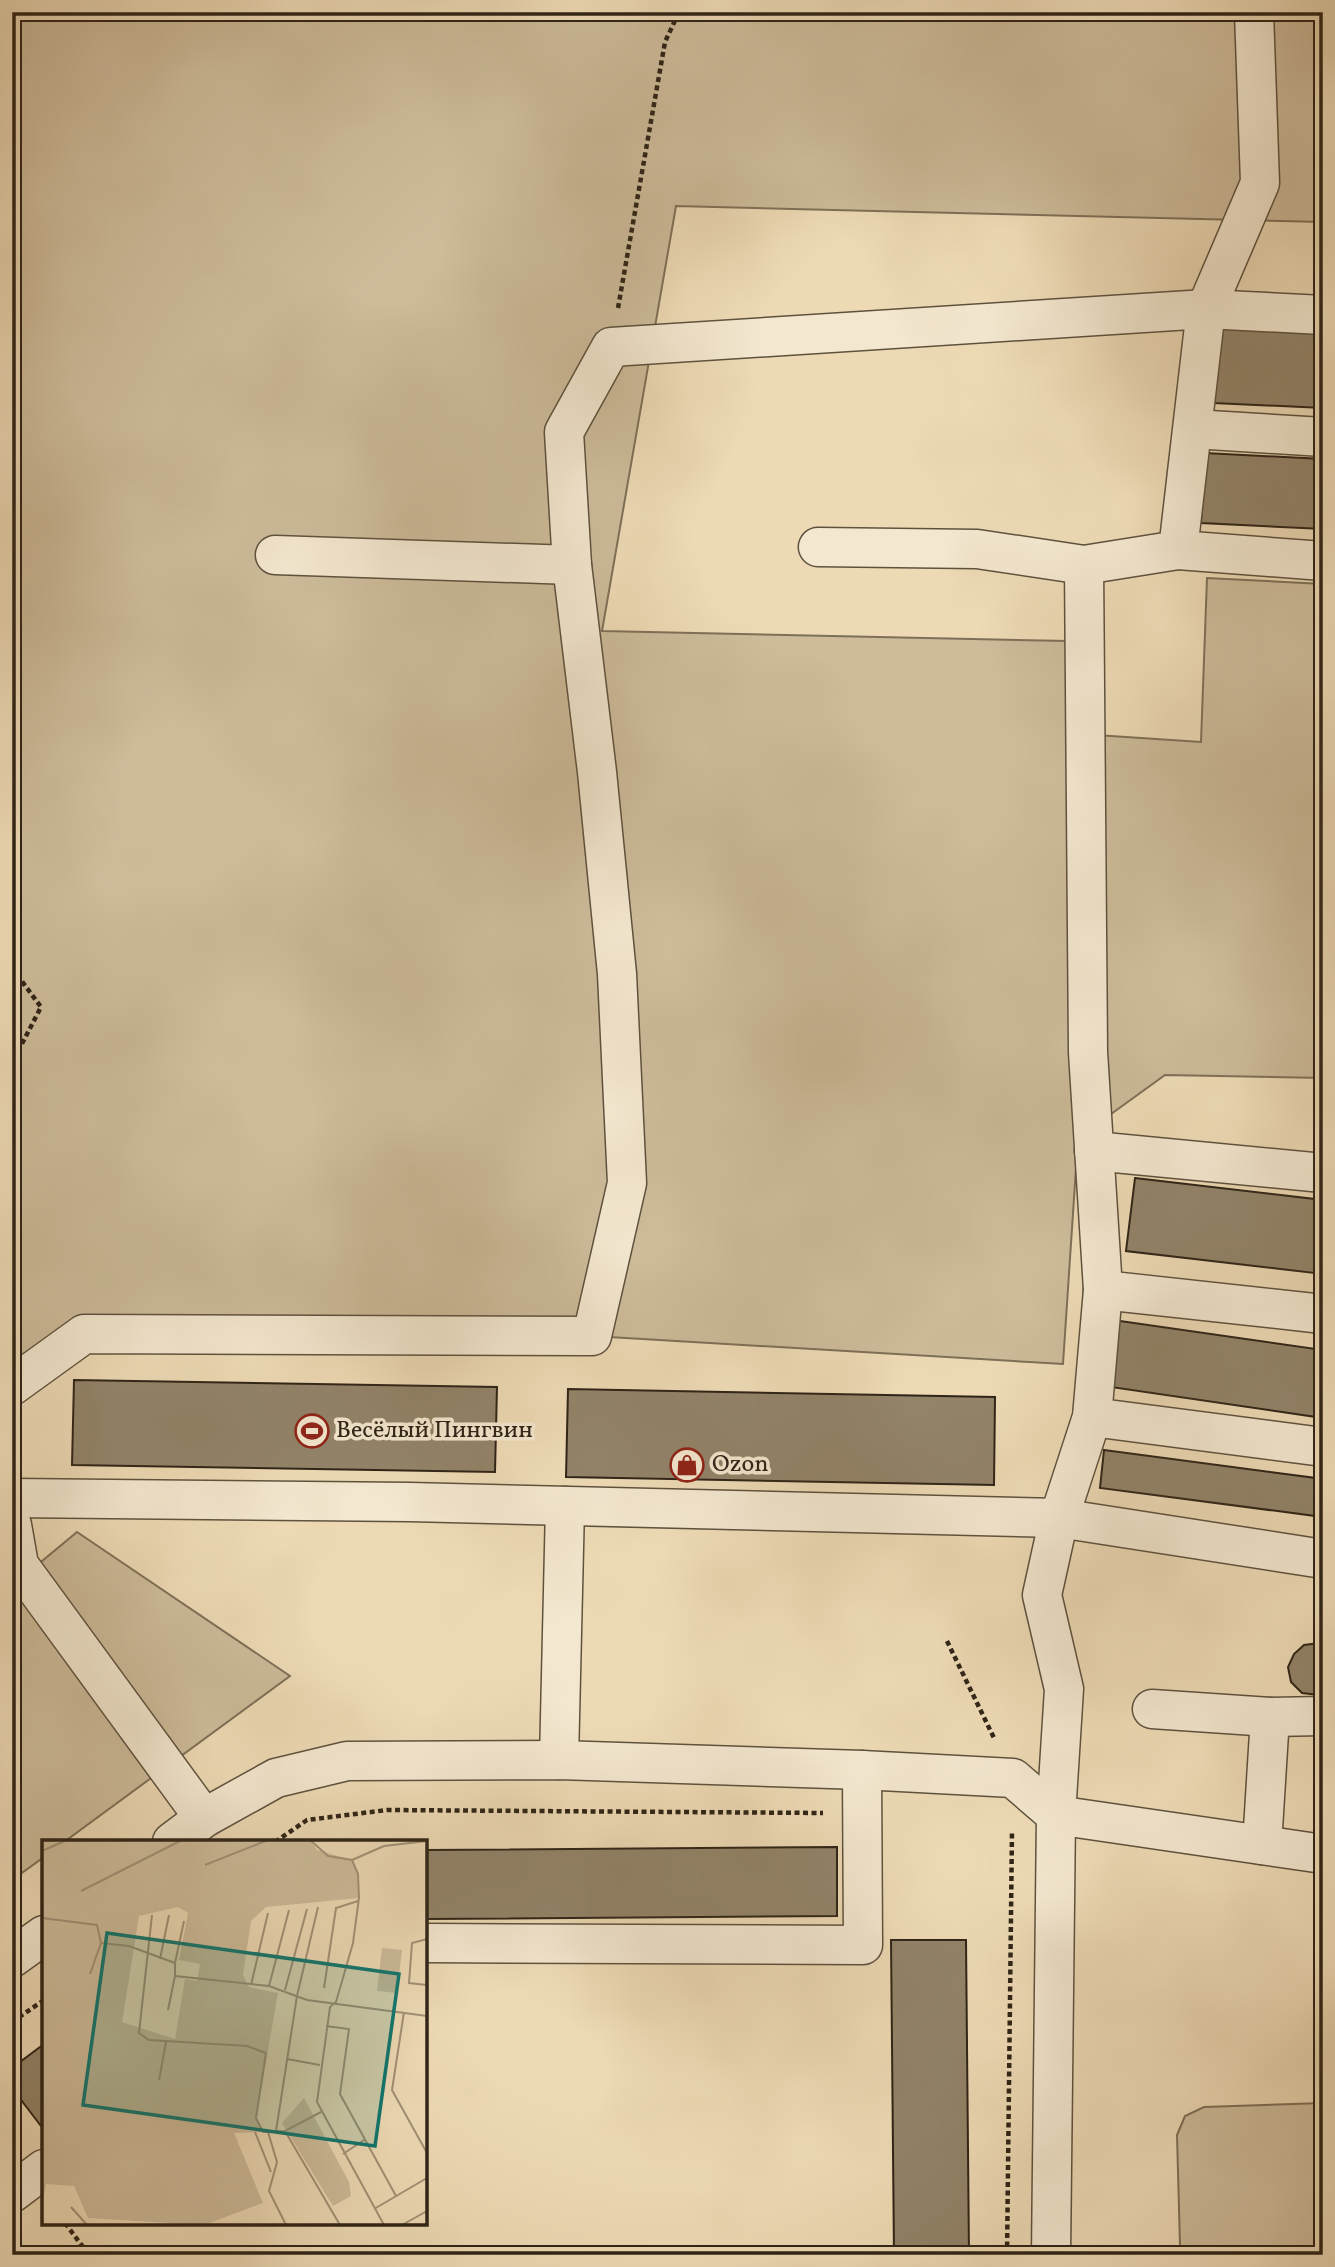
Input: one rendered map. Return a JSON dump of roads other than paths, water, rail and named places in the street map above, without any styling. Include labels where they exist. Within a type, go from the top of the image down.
[{"type":"street","points":[[1178,550],[1206,309],[1260,183],[1254,12]]},
{"type":"street","points":[[12,1385],[84,1334],[592,1336],[627,1183],[617,974],[597,772],[572,565],[564,432],[611,347],[1206,309],[1323,315]]},
{"type":"street","points":[[1192,429],[1323,437]]},
{"type":"street","points":[[818,547],[977,549],[1084,565],[1178,550],[1323,561]]},
{"type":"street","points":[[275,555],[572,565]]},
{"type":"street","points":[[1051,2255],[1056,1815],[1064,1689],[1042,1595],[1059,1518],[1092,1417],[1103,1290],[1088,1052],[1084,565]]},
{"type":"street","points":[[1094,1152],[1323,1173]]},
{"type":"street","points":[[1103,1290],[1323,1314]]},
{"type":"street","points":[[1092,1417],[1323,1447]]},
{"type":"street","points":[[12,1497],[410,1502],[1059,1518],[1323,1559]]},
{"type":"street","points":[[559,1760],[565,1506]]},
{"type":"street","points":[[12,1525],[16,1567],[204,1818]]},
{"type":"street","points":[[1152,1709],[1270,1717],[1323,1716]]},
{"type":"street","points":[[1262,1845],[1270,1717]]},
{"type":"street","points":[[175,1840],[204,1818],[276,1778],[347,1761],[559,1760],[1013,1778],[1056,1815],[1323,1854]]},
{"type":"street","points":[[427,1943],[863,1945],[862,1770]]},
{"type":"street","points":[[12,1958],[42,1936]]},
{"type":"place","name":"Весёлый Пингвин","points":[[312,1431]]},
{"type":"place","name":"Ozon","points":[[687,1465]]}]
